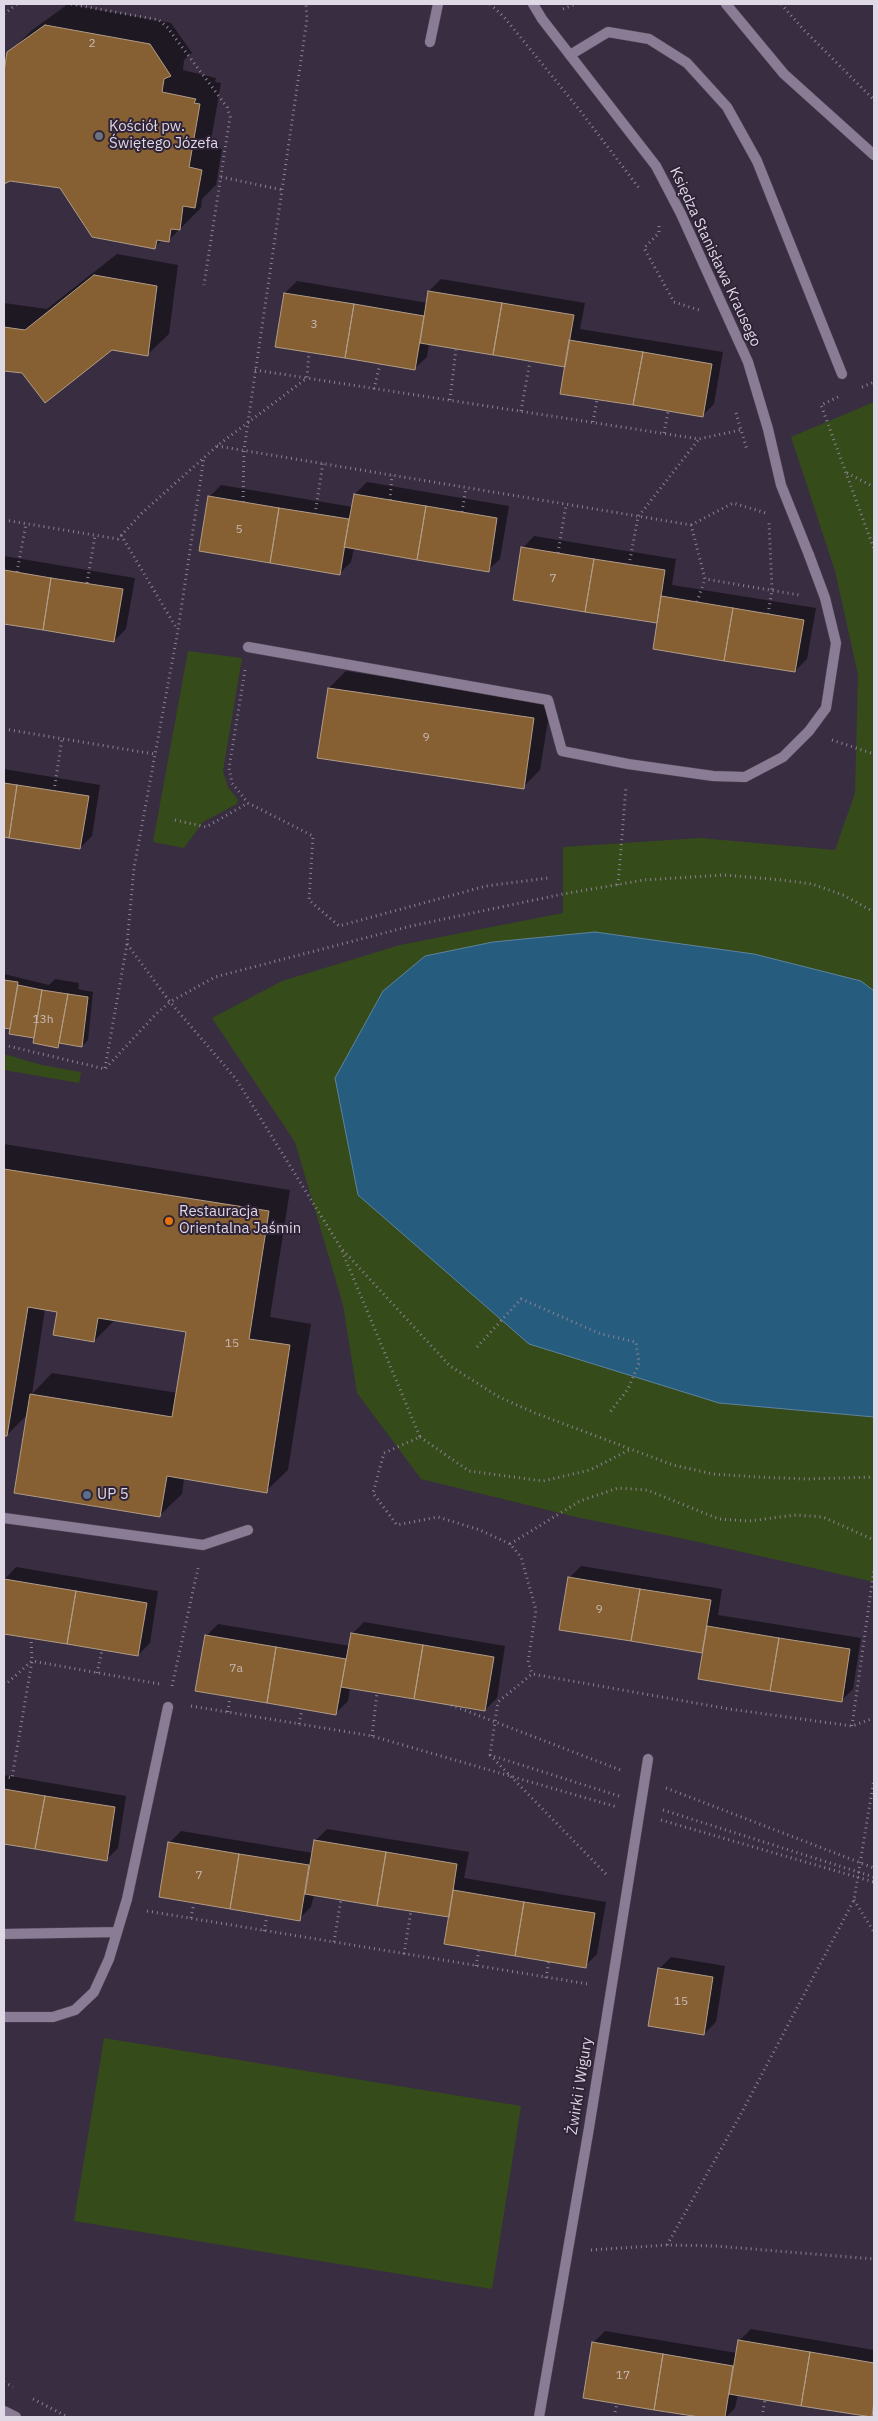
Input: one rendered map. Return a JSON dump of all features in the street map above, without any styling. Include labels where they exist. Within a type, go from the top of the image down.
[{"type":"street","points":[[430,42],[438,4]]},
{"type":"street","name":"Księdza Stanisława Krausego","points":[[248,647],[548,700],[562,751],[628,764],[713,776],[745,776],[784,757],[809,731],[826,708],[836,643],[825,598],[781,485],[768,429],[748,362],[681,214],[656,166],[533,4]]},
{"type":"street","points":[[726,4],[784,74],[874,154]]},
{"type":"street","points":[[570,55],[608,32],[649,39],[686,64],[727,107],[757,161],[842,374]]},
{"type":"street","points":[[4,1518],[203,1544],[248,1530]]},
{"type":"street","points":[[4,2016],[53,2017],[75,2010],[94,1992],[109,1959],[125,1906],[168,1707]]},
{"type":"street","name":"Żwirki i Wigury","points":[[539,2417],[648,1759]]},
{"type":"street","points":[[4,1934],[117,1932]]},
{"type":"street","points":[[4,2411],[16,2417]]},
{"type":"path","points":[[4,13],[18,4]]},
{"type":"path","points":[[71,4],[159,20],[167,27],[227,107],[230,117],[204,284]]},
{"type":"path","points":[[243,502],[244,450],[307,19],[306,4]]},
{"type":"path","points":[[490,4],[504,17],[578,108],[640,190]]},
{"type":"path","points":[[782,4],[804,30],[874,100]]},
{"type":"path","points":[[221,177],[283,190]]},
{"type":"path","points":[[656,219],[659,233],[644,248],[674,302],[702,311]]},
{"type":"path","points":[[450,400],[456,349]]},
{"type":"path","points":[[4,520],[118,539],[142,513],[204,457],[248,421],[306,378],[309,352]]},
{"type":"path","points":[[521,411],[530,361]]},
{"type":"path","points":[[374,388],[380,364]]},
{"type":"path","points":[[255,370],[699,438],[740,430]]},
{"type":"path","points":[[857,389],[874,382]]},
{"type":"path","points":[[839,397],[821,405],[874,549]]},
{"type":"path","points":[[593,422],[597,400]]},
{"type":"path","points":[[734,405],[750,458]]},
{"type":"path","points":[[664,433],[668,412]]},
{"type":"path","points":[[630,565],[638,516],[699,438]]},
{"type":"path","points":[[217,446],[691,525],[733,502],[769,514]]},
{"type":"path","points":[[105,1069],[127,944],[134,868],[178,630],[204,457]]},
{"type":"path","points":[[315,514],[323,464]]},
{"type":"path","points":[[846,473],[874,487]]},
{"type":"path","points":[[390,500],[392,475]]},
{"type":"path","points":[[769,514],[781,485]]},
{"type":"path","points":[[462,512],[466,488]]},
{"type":"path","points":[[558,553],[566,505]]},
{"type":"path","points":[[766,505],[769,514],[772,590],[768,614]]},
{"type":"path","points":[[17,572],[26,524]]},
{"type":"path","points":[[691,525],[705,579],[697,602]]},
{"type":"path","points":[[87,583],[95,536]]},
{"type":"path","points":[[121,536],[178,630]]},
{"type":"path","points":[[705,579],[825,598]]},
{"type":"path","points":[[248,647],[229,768],[232,783],[248,803],[313,836],[309,900],[339,926],[486,886],[548,878]]},
{"type":"path","points":[[4,729],[154,754]]},
{"type":"path","points":[[809,731],[874,754]]},
{"type":"path","points":[[54,791],[62,739]]},
{"type":"path","points":[[618,885],[628,764]]},
{"type":"path","points":[[175,820],[206,827],[248,803]]},
{"type":"path","points":[[105,1069],[156,1014],[170,1002],[215,977],[410,926],[644,880],[724,876],[782,880],[820,886],[843,895],[874,912]]},
{"type":"path","points":[[127,944],[170,1002],[236,1079],[341,1248],[420,1437],[469,1471],[543,1481],[590,1470],[628,1450]]},
{"type":"path","points":[[4,1045],[105,1069]]},
{"type":"path","points":[[341,1248],[450,1366],[499,1397],[628,1450],[673,1466],[713,1474],[807,1479],[874,1477]]},
{"type":"path","points":[[477,1347],[521,1299],[601,1334],[636,1342],[639,1363],[628,1389],[610,1412]]},
{"type":"path","points":[[420,1437],[384,1453],[374,1493],[397,1525],[438,1517],[480,1530],[510,1544],[521,1557],[536,1610],[528,1662],[532,1674],[730,1709],[852,1726],[874,1718]]},
{"type":"path","points":[[510,1544],[580,1501],[618,1488],[647,1490],[719,1519],[749,1521],[796,1515],[823,1517],[844,1524],[874,1540]]},
{"type":"path","points":[[203,1544],[168,1707],[191,1706],[372,1736],[618,1807]]},
{"type":"path","points":[[852,1726],[874,1569]]},
{"type":"path","points":[[4,1776],[12,1778],[32,1662],[31,1638]]},
{"type":"path","points":[[97,1673],[102,1650]]},
{"type":"path","points":[[4,1683],[6,1684],[32,1662],[172,1686]]},
{"type":"path","points":[[372,1736],[378,1693]]},
{"type":"path","points":[[228,1712],[230,1696]]},
{"type":"path","points":[[300,1724],[302,1709]]},
{"type":"path","points":[[490,1755],[626,1895]]},
{"type":"path","points":[[667,2245],[742,2112],[854,1900],[874,1780]]},
{"type":"path","points":[[656,1818],[874,1882]]},
{"type":"path","points":[[334,1942],[341,1899]]},
{"type":"path","points":[[854,1900],[874,1932]]},
{"type":"path","points":[[192,1918],[194,1903]]},
{"type":"path","points":[[125,1906],[264,1931],[611,1988]]},
{"type":"path","points":[[404,1954],[411,1911]]},
{"type":"path","points":[[264,1931],[267,1916]]},
{"type":"path","points":[[476,1966],[479,1950]]},
{"type":"path","points":[[546,1978],[549,1961]]},
{"type":"path","points":[[568,2250],[667,2245],[716,2246],[874,2259]]},
{"type":"path","points":[[4,2382],[18,2390]]},
{"type":"path","points":[[25,2395],[68,2417]]},
{"type":"path","points":[[762,2417],[765,2400]]},
{"type":"path","points":[[614,2417],[617,2403]]},
{"type":"path","points":[[837,2417],[838,2412]]},
{"type":"green space","points":[[874,402],[874,1582],[694,1541],[576,1517],[421,1479],[357,1393],[343,1305],[295,1142],[212,1018],[282,981],[400,945],[563,913],[563,847],[700,838],[835,850],[855,793],[858,675],[835,571],[791,437]]},
{"type":"green space","points":[[188,651],[242,658],[223,771],[228,787],[238,800],[237,804],[203,822],[184,848],[153,842]]},
{"type":"green space","points":[[4,1054],[42,1065],[81,1072],[79,1083],[4,1070]]},
{"type":"green space","points":[[104,2038],[521,2106],[492,2289],[74,2221]]},
{"type":"water","points":[[595,932],[754,954],[861,981],[874,991],[874,1417],[719,1403],[529,1344],[358,1195],[335,1078],[383,991],[425,956],[493,942]]},
{"type":"building","name":"Kościół pw. Świętego Józefa","points":[[45,25],[150,44],[171,76],[164,79],[162,92],[196,99],[194,103],[200,104],[189,167],[202,170],[195,208],[183,206],[180,230],[171,229],[169,242],[157,240],[155,249],[92,237],[60,188],[10,181],[4,184],[4,72],[7,52]]},
{"type":"building","points":[[94,275],[157,286],[148,356],[112,350],[45,403],[22,373],[4,371],[4,327],[25,330]]},
{"type":"building","points":[[428,291],[502,303],[493,355],[420,343]]},
{"type":"building","points":[[284,293],[354,304],[345,358],[275,347]]},
{"type":"building","points":[[502,303],[574,315],[565,367],[493,355]]},
{"type":"building","points":[[354,304],[424,316],[415,370],[345,358]]},
{"type":"building","points":[[569,340],[643,352],[633,405],[560,394]]},
{"type":"building","points":[[643,352],[712,364],[703,417],[633,405]]},
{"type":"building","points":[[354,494],[426,506],[417,560],[344,547]]},
{"type":"building","points":[[208,496],[279,508],[270,563],[199,551]]},
{"type":"building","points":[[426,506],[497,518],[489,572],[417,560]]},
{"type":"building","points":[[279,508],[349,519],[340,575],[270,563]]},
{"type":"building","points":[[521,547],[594,559],[585,612],[513,600]]},
{"type":"building","points":[[594,559],[665,570],[657,623],[585,612]]},
{"type":"building","points":[[4,570],[51,578],[43,630],[4,624]]},
{"type":"building","points":[[51,578],[123,589],[114,642],[43,630]]},
{"type":"building","points":[[661,596],[733,608],[724,661],[653,649]]},
{"type":"building","points":[[733,608],[804,620],[795,672],[724,661]]},
{"type":"building","points":[[328,688],[534,718],[524,789],[317,758]]},
{"type":"building","points":[[4,783],[17,785],[9,838],[4,837]]},
{"type":"building","points":[[17,785],[89,796],[80,849],[9,838]]},
{"type":"building","points":[[4,980],[18,982],[10,1029],[4,1028]]},
{"type":"building","points":[[18,985],[42,990],[34,1038],[9,1034]]},
{"type":"building","points":[[42,990],[68,994],[58,1048],[33,1043]]},
{"type":"building","points":[[68,994],[88,997],[82,1047],[59,1043]]},
{"type":"building","points":[[4,1169],[269,1211],[249,1339],[290,1345],[267,1493],[167,1476],[160,1517],[14,1493],[30,1394],[172,1417],[186,1332],[98,1318],[94,1342],[53,1335],[57,1312],[28,1307],[7,1436],[4,1436]]},
{"type":"building","points":[[568,1577],[640,1589],[631,1641],[559,1630]]},
{"type":"building","points":[[4,1579],[76,1591],[67,1644],[4,1634]]},
{"type":"building","points":[[640,1589],[711,1600],[702,1653],[631,1641]]},
{"type":"building","points":[[76,1591],[147,1603],[138,1656],[67,1644]]},
{"type":"building","points":[[707,1626],[779,1638],[770,1691],[698,1679]]},
{"type":"building","points":[[351,1633],[423,1645],[414,1699],[341,1687]]},
{"type":"building","points":[[205,1635],[276,1647],[267,1703],[195,1691]]},
{"type":"building","points":[[779,1638],[850,1649],[842,1702],[770,1691]]},
{"type":"building","points":[[423,1645],[494,1657],[485,1711],[414,1699]]},
{"type":"building","points":[[276,1647],[346,1659],[336,1715],[267,1703]]},
{"type":"building","points":[[4,1789],[45,1796],[35,1849],[4,1844]]},
{"type":"building","points":[[45,1796],[115,1807],[107,1861],[35,1849]]},
{"type":"building","points":[[314,1840],[386,1852],[377,1906],[305,1894]]},
{"type":"building","points":[[168,1842],[239,1854],[230,1909],[159,1897]]},
{"type":"building","points":[[386,1852],[457,1864],[449,1917],[377,1906]]},
{"type":"building","points":[[239,1854],[309,1865],[300,1921],[230,1909]]},
{"type":"building","points":[[453,1890],[524,1902],[515,1956],[444,1944]]},
{"type":"building","points":[[524,1902],[595,1913],[586,1968],[515,1956]]},
{"type":"building","points":[[658,1968],[713,1977],[704,2035],[648,2026]]},
{"type":"building","points":[[738,2340],[810,2352],[801,2406],[729,2394]]},
{"type":"building","points":[[592,2342],[663,2354],[654,2410],[583,2398]]},
{"type":"building","points":[[810,2352],[874,2363],[872,2417],[801,2406]]},
{"type":"building","points":[[663,2354],[733,2366],[725,2417],[700,2417],[654,2410]]},
{"type":"place","name":"Kościół pw. Świętego Józefa","points":[[99,136]]},
{"type":"place","name":"Restauracja Orientalna Jaśmin","points":[[169,1221]]},
{"type":"place","name":"UP 5","points":[[87,1495]]}]
